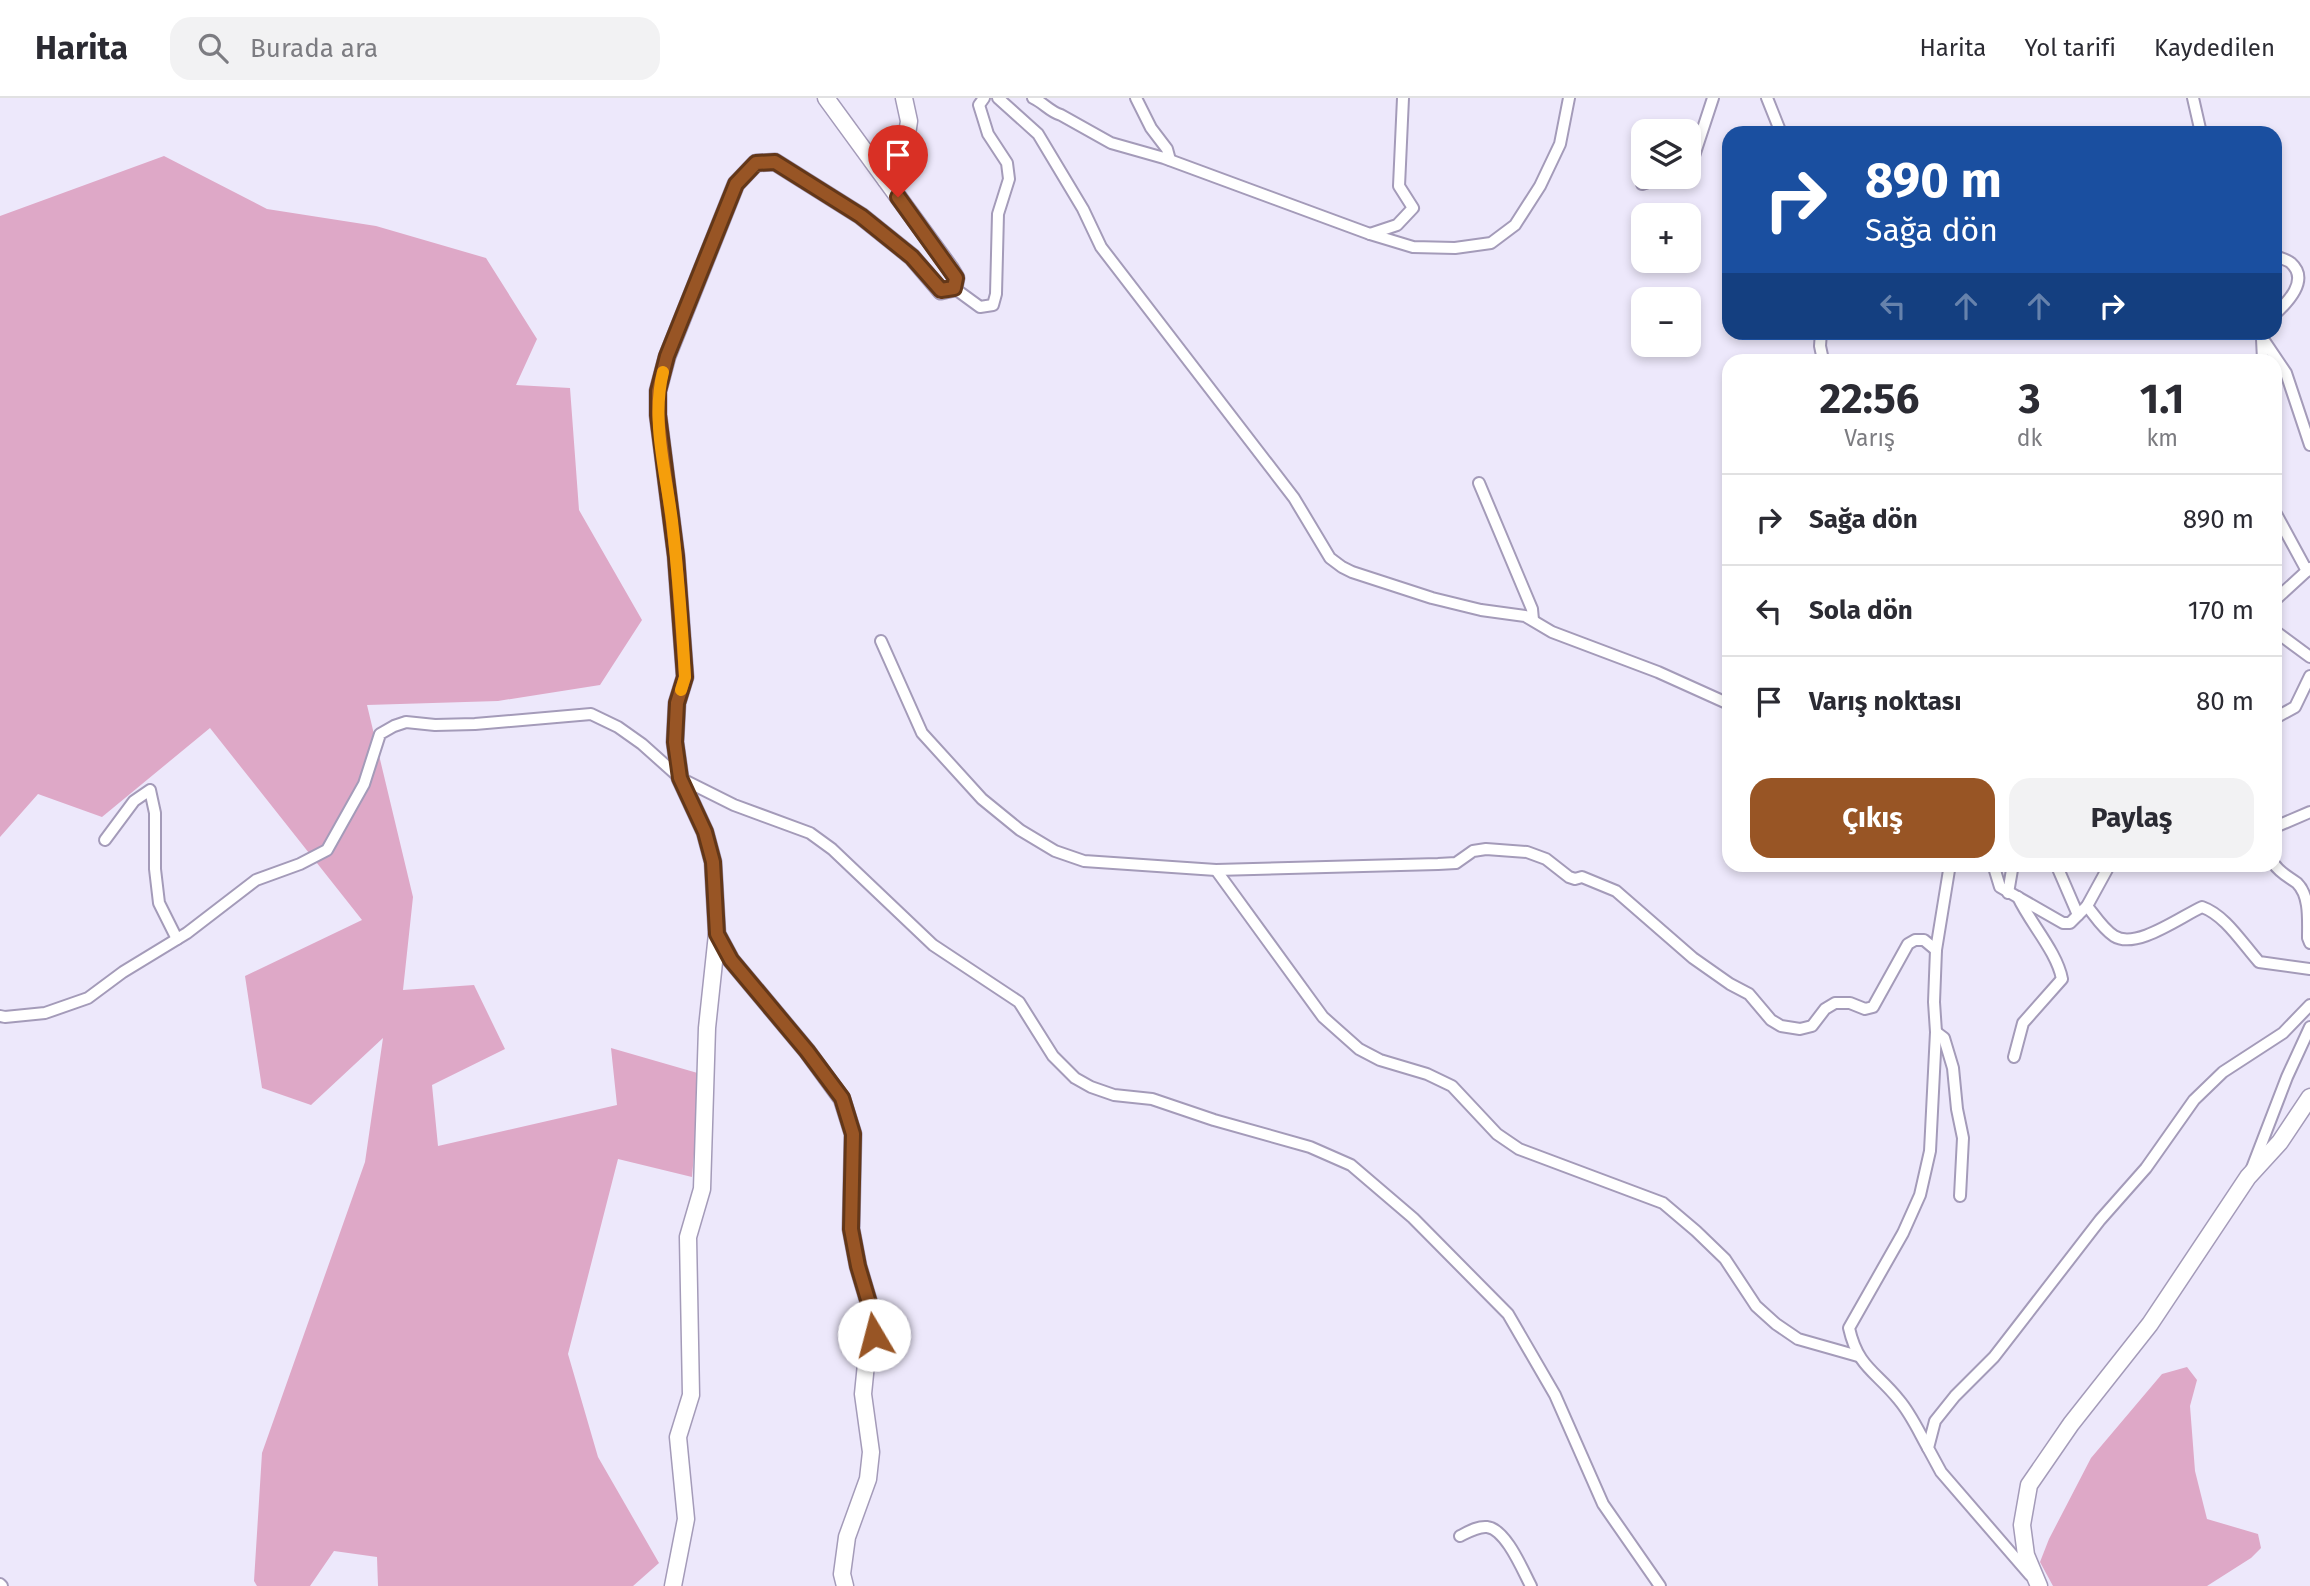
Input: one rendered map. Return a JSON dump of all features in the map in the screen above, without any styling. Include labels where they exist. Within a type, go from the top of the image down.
[{"type":"street","points":[[826,98],[950,268],[956,278],[954,288]]},
{"type":"street","points":[[886,180],[906,141],[909,121],[904,98]]},
{"type":"street","points":[[673,1586],[686,1519],[678,1437],[691,1395],[688,1237],[702,1189],[707,1028],[717,934],[713,862],[705,832],[680,778],[675,725],[677,703],[685,677],[676,556],[658,415],[658,391],[667,356],[736,184],[756,163],[775,162],[861,216],[912,257],[941,290],[954,288],[980,307],[993,305],[996,294],[998,214],[1009,179],[1007,163],[988,134],[979,105],[984,98]]},
{"type":"street","points":[[998,98],[1038,135],[1083,209],[1101,247],[1294,498],[1331,558],[1352,572],[1432,598],[1481,610],[1525,616],[1552,632],[1658,672],[1722,701]]},
{"type":"street","points":[[1033,98],[1043,103],[1052,113],[1061,115],[1111,143],[1170,160],[1370,234],[1413,247],[1455,248],[1491,243],[1515,225],[1540,186],[1560,144],[1569,98]]},
{"type":"street","points":[[1136,98],[1151,128],[1167,149],[1170,160]]},
{"type":"street","points":[[1370,234],[1397,225],[1413,208],[1399,186],[1403,98]]},
{"type":"street","points":[[1701,135],[1713,98]]},
{"type":"street","points":[[1767,98],[1778,126]]},
{"type":"street","points":[[2193,98],[2200,126]]},
{"type":"street","points":[[2282,259],[2292,264],[2297,274],[2294,296],[2282,307]]},
{"type":"street","points":[[2282,367],[2310,445]]},
{"type":"street","points":[[1479,483],[1532,610],[1533,620]]},
{"type":"street","points":[[2282,524],[2309,570],[2282,594]]},
{"type":"street","points":[[2282,636],[2310,657]]},
{"type":"street","points":[[881,640],[922,733],[982,799],[1020,830],[1055,851],[1084,861],[1216,870],[1456,863],[1473,851],[1486,849],[1527,852],[1546,859],[1569,877],[1582,877],[1616,891],[1693,958],[1730,985],[1749,993],[1771,1020],[1782,1026],[1800,1029],[1812,1026],[1825,1009],[1835,1003],[1850,1003],[1865,1009],[1873,1007],[1908,944],[1915,940],[1924,940],[1936,950]]},
{"type":"street","points":[[2282,715],[2295,707],[2310,676]]},
{"type":"street","points":[[0,1016],[45,1013],[88,998],[123,972],[177,939],[256,880],[300,864],[327,850],[364,784],[380,734],[394,726],[406,722],[435,725],[475,724],[591,714],[618,727],[642,744],[680,778],[734,805],[810,833],[832,849],[933,945],[1019,1002],[1053,1056],[1069,1073],[1091,1087],[1114,1095],[1152,1100],[1310,1147],[1351,1165],[1367,1177],[1413,1218],[1508,1314],[1555,1395],[1603,1504],[1660,1586]]},
{"type":"street","points":[[105,840],[134,801],[149,790],[155,813],[155,869],[159,904],[177,939]]},
{"type":"street","points":[[2282,824],[2310,813]]},
{"type":"street","points":[[1216,870],[1323,1017],[1359,1049],[1380,1060],[1427,1074],[1452,1086],[1497,1134],[1519,1149],[1662,1203],[1725,1259],[1756,1306],[1776,1324],[1798,1339],[1858,1356]]},
{"type":"street","points":[[1949,872],[1936,950],[1934,1002],[1937,1032],[1930,1151],[1920,1195],[1903,1233],[1849,1328],[1858,1356],[1901,1402],[1941,1472],[2038,1584]]},
{"type":"street","points":[[1995,872],[2000,887],[2063,923],[2070,923],[2087,906],[2106,872]]},
{"type":"street","points":[[2013,872],[2013,895],[2052,955],[2062,979],[2022,1023],[2014,1057]]},
{"type":"street","points":[[2059,872],[2078,915]]},
{"type":"street","points":[[2281,872],[2301,886],[2309,900],[2310,943]]},
{"type":"street","points":[[2087,906],[2112,935],[2132,940],[2202,908],[2211,911],[2223,922],[2259,962],[2310,969]]},
{"type":"street","points":[[717,934],[731,960],[807,1051],[842,1098],[853,1134],[851,1229],[874,1335],[866,1364],[863,1394],[871,1452],[868,1479],[847,1538],[842,1574],[845,1586]]},
{"type":"street","points":[[1928,1448],[1935,1421],[1955,1396],[1994,1357],[2100,1220],[2146,1168],[2194,1100],[2223,1072],[2283,1032],[2310,1005]]},
{"type":"street","points":[[2248,1177],[2287,1077],[2310,1027]]},
{"type":"street","points":[[1937,1032],[1944,1038],[1953,1068],[1956,1109],[1963,1138],[1960,1196]]},
{"type":"street","points":[[2038,1584],[2026,1555],[2022,1525],[2029,1485],[2071,1424],[2150,1324],[2248,1177],[2280,1142],[2310,1097]]},
{"type":"street","points":[[1460,1536],[1485,1527],[1494,1529],[1502,1536],[1528,1585]]},
{"type":"shaded area","points":[[164,156],[267,209],[376,226],[486,258],[537,339],[516,385],[570,388],[579,510],[642,620],[600,685],[498,701],[367,705],[413,897],[403,990],[474,985],[505,1049],[432,1085],[438,1146],[617,1105],[611,1048],[701,1074],[692,1177],[618,1159],[568,1354],[598,1457],[659,1563],[633,1586],[378,1586],[377,1557],[334,1551],[310,1586],[257,1586],[254,1581],[262,1453],[365,1162],[383,1038],[311,1105],[262,1088],[245,976],[362,920],[210,728],[102,817],[38,794],[0,837],[0,216]]},
{"type":"shaded area","points":[[2187,1367],[2197,1380],[2190,1406],[2195,1471],[2207,1519],[2258,1534],[2261,1548],[2251,1558],[2207,1586],[2053,1586],[2040,1562],[2091,1458],[2162,1374]]},
{"type":"slow traffic","points":[[663,372],[658,391],[658,415],[676,556],[685,677],[681,690]]},
{"type":"route","points":[[874,1335],[851,1229],[853,1134],[842,1098],[807,1051],[731,960],[717,934],[713,862],[705,832],[680,778],[675,725],[677,703],[685,677],[676,556],[658,415],[658,391],[667,356],[736,184],[756,163],[775,162],[861,216],[912,257],[941,290],[954,288],[956,278],[950,268],[898,197]]}]
